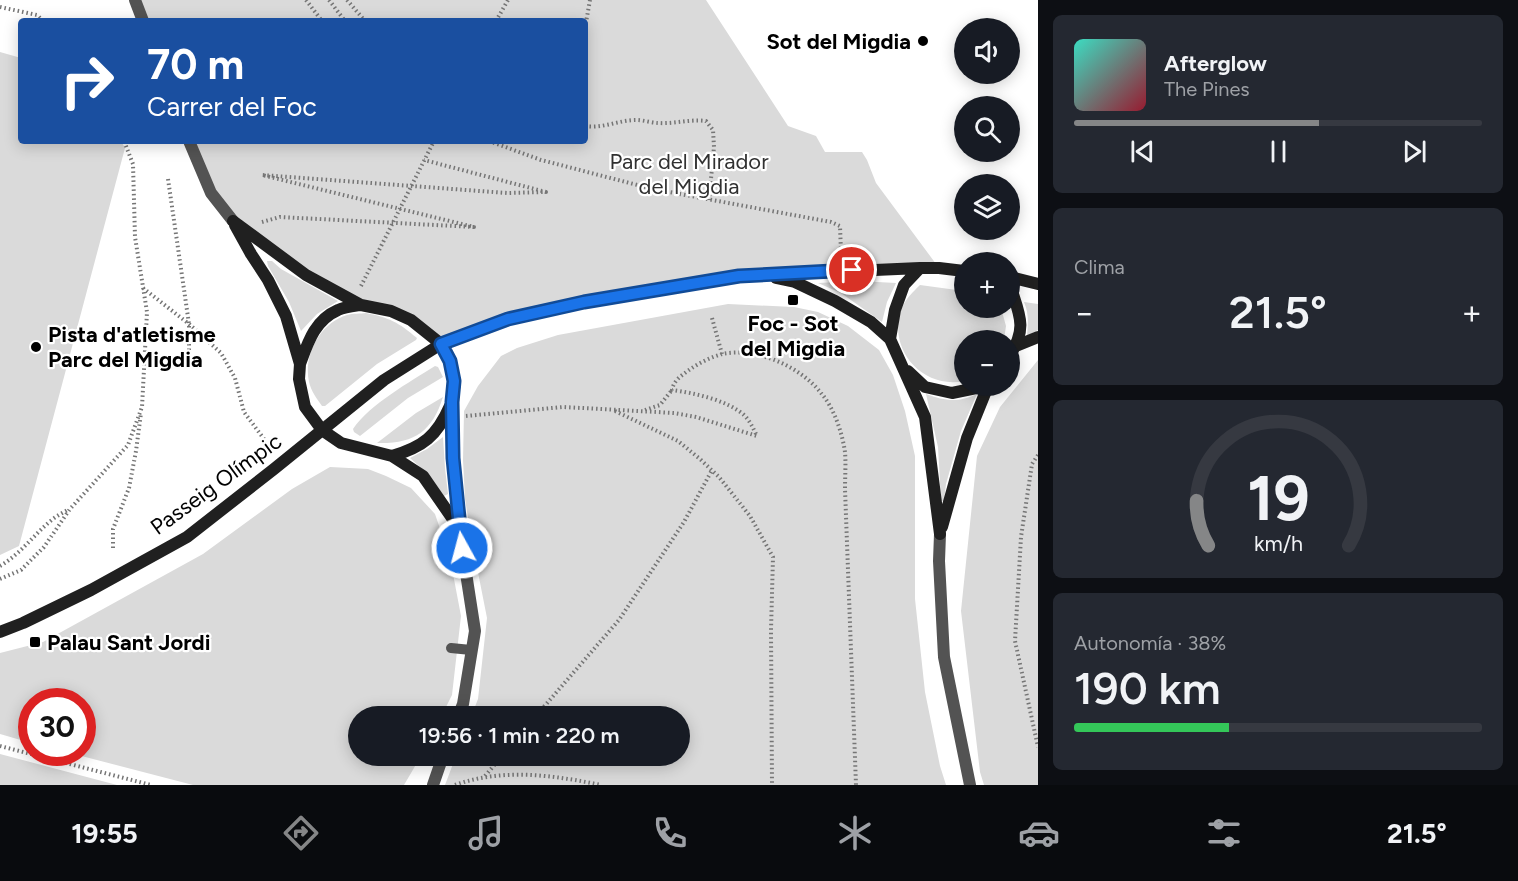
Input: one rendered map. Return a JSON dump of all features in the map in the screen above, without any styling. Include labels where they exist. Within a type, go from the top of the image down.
[{"type":"street","points":[[135,0],[142,18]]},
{"type":"street","points":[[190,144],[211,193],[233,221],[268,280],[286,316],[300,364]]},
{"type":"street","points":[[233,221],[306,275],[361,305],[391,310],[411,320],[441,344],[450,361],[454,381],[453,458],[459,528],[475,631],[462,706]]},
{"type":"street","points":[[890,339],[895,310],[904,285],[920,268]]},
{"type":"street","name":"Passeig Olímpic","points":[[0,632],[91,590],[187,537],[384,380],[441,344],[508,319],[584,302],[719,279],[760,274],[920,268],[954,270]]},
{"type":"street","points":[[760,274],[795,282],[836,301],[871,322],[890,339],[925,417],[940,534],[939,561],[944,657],[970,785]]},
{"type":"street","points":[[1020,280],[1038,284]]},
{"type":"street","points":[[361,305],[338,309],[318,323],[309,339],[300,364],[299,379],[305,407],[322,430],[341,443],[392,456],[423,476],[459,528]]},
{"type":"street","points":[[1019,330],[1022,321],[1020,315]]},
{"type":"street","points":[[1020,346],[1038,337]]},
{"type":"street","points":[[903,366],[925,387],[954,393]]},
{"type":"street","points":[[940,534],[967,438],[983,396]]},
{"type":"street","points":[[392,456],[407,452],[432,436],[452,402]]},
{"type":"street","points":[[433,785],[440,766]]},
{"type":"lane","points":[[451,648],[471,650]]},
{"type":"path","points":[[306,0],[320,18]]},
{"type":"path","points":[[329,0],[343,18]]},
{"type":"path","points":[[347,0],[362,18]]},
{"type":"path","points":[[497,18],[508,0]]},
{"type":"path","points":[[587,18],[590,0]]},
{"type":"path","points":[[0,7],[37,15],[40,18]]},
{"type":"path","points":[[588,127],[636,120],[660,124],[694,119],[706,121],[713,130],[714,147],[709,200]]},
{"type":"path","points":[[113,548],[113,529],[129,488],[136,451],[147,312],[135,237],[133,164],[125,144]]},
{"type":"path","points":[[361,286],[432,144]]},
{"type":"path","points":[[497,144],[541,160],[653,189],[831,222],[840,226],[841,252]]},
{"type":"path","points":[[262,222],[279,217],[474,227],[262,176],[507,193],[546,192],[424,160]]},
{"type":"path","points":[[168,179],[189,324],[189,351]]},
{"type":"path","points":[[143,288],[189,324],[220,353],[236,378],[244,412],[264,439]]},
{"type":"path","points":[[712,318],[722,354]]},
{"type":"path","points":[[641,411],[660,405],[678,378],[698,364],[722,354],[747,353],[776,360],[809,380],[822,393],[836,418],[845,453],[844,489],[856,785]]},
{"type":"path","points":[[460,416],[563,407],[674,413],[757,435],[752,424],[743,414],[695,393],[672,390]]},
{"type":"path","points":[[0,579],[21,570],[44,547],[72,507],[128,445],[141,406]]},
{"type":"path","points":[[614,410],[678,441],[712,470],[750,516],[773,557],[772,785]]},
{"type":"path","points":[[1038,455],[1032,464],[1021,537],[1014,641],[1038,747]]},
{"type":"path","points":[[545,706],[619,620],[684,522],[712,470]]},
{"type":"path","points":[[0,566],[23,549],[54,518],[72,507]]},
{"type":"path","points":[[0,746],[151,785]]},
{"type":"path","points":[[484,776],[493,766]]},
{"type":"path","points":[[455,785],[484,776],[511,774],[566,778],[601,785]]},
{"type":"green space","name":"Parc del Mirador del Migdia","points":[[135,0],[706,0],[788,126],[816,136],[825,152],[862,152],[876,183],[939,268],[760,274],[584,302],[441,344],[411,320],[361,305],[233,221],[191,144],[588,144],[588,18],[142,18]]},
{"type":"green space","name":"Pista d'atletisme Parc del Migdia","points":[[0,52],[18,57],[18,144],[123,144],[125,148],[19,546],[0,555]]},
{"type":"green space","points":[[267,261],[272,261],[281,269],[338,301],[317,314],[301,331],[289,302]]},
{"type":"green space","points":[[858,281],[896,283],[887,302],[882,322],[841,293],[818,283]]},
{"type":"green space","points":[[920,285],[954,290],[954,318],[1004,318],[1005,330],[954,330],[954,382],[934,379],[911,363],[899,338],[898,323],[902,308]]},
{"type":"green space","points":[[1024,302],[1038,304],[1038,330],[1027,336],[1028,323]]},
{"type":"green space","points":[[728,304],[794,307],[818,312],[848,326],[879,350],[893,375],[905,411],[915,456],[915,599],[925,692],[946,785],[445,785],[452,766],[690,766],[690,706],[475,706],[487,618],[465,499],[464,411],[478,386],[501,356],[517,348],[558,335]]},
{"type":"green space","points":[[366,313],[393,321],[417,338],[377,364],[325,406],[322,406],[309,382],[311,351],[322,333],[337,319],[349,314]]},
{"type":"green space","points":[[1038,360],[1038,785],[984,785],[980,772],[961,611],[977,456],[1000,407],[1009,396],[1020,396],[1020,382]]},
{"type":"green space","points":[[435,366],[438,367],[443,377],[408,398],[360,436],[354,432],[353,429],[360,420],[380,402]]},
{"type":"green space","points":[[926,394],[952,400],[976,396],[961,431],[946,484],[944,501],[941,501],[938,447]]},
{"type":"green space","points":[[443,397],[433,419],[420,434],[401,441],[377,443],[416,413]]},
{"type":"green space","points":[[443,437],[448,494],[444,496],[430,476],[410,458]]},
{"type":"green space","points":[[330,467],[368,469],[411,488],[435,514],[450,558],[461,616],[452,695],[446,706],[348,706],[348,766],[415,766],[404,785],[193,785],[96,760],[96,688],[18,688],[18,739],[0,734],[0,653],[43,642],[203,554],[292,489]]},
{"type":"green space","points":[[0,754],[18,759],[18,766],[45,766],[117,785],[0,785]]},
{"type":"place","name":"Sot del Migdia","points":[[923,41]]},
{"type":"place","name":"Foc - Sot del Migdia","points":[[793,300]]},
{"type":"place","name":"Pista d'atletisme Parc del Migdia","points":[[36,347]]},
{"type":"place","name":"Palau Sant Jordi","points":[[35,642]]},
{"type":"route","points":[[462,548],[453,458],[454,381],[450,361],[441,344],[508,319],[584,302],[739,276],[852,270]]}]
